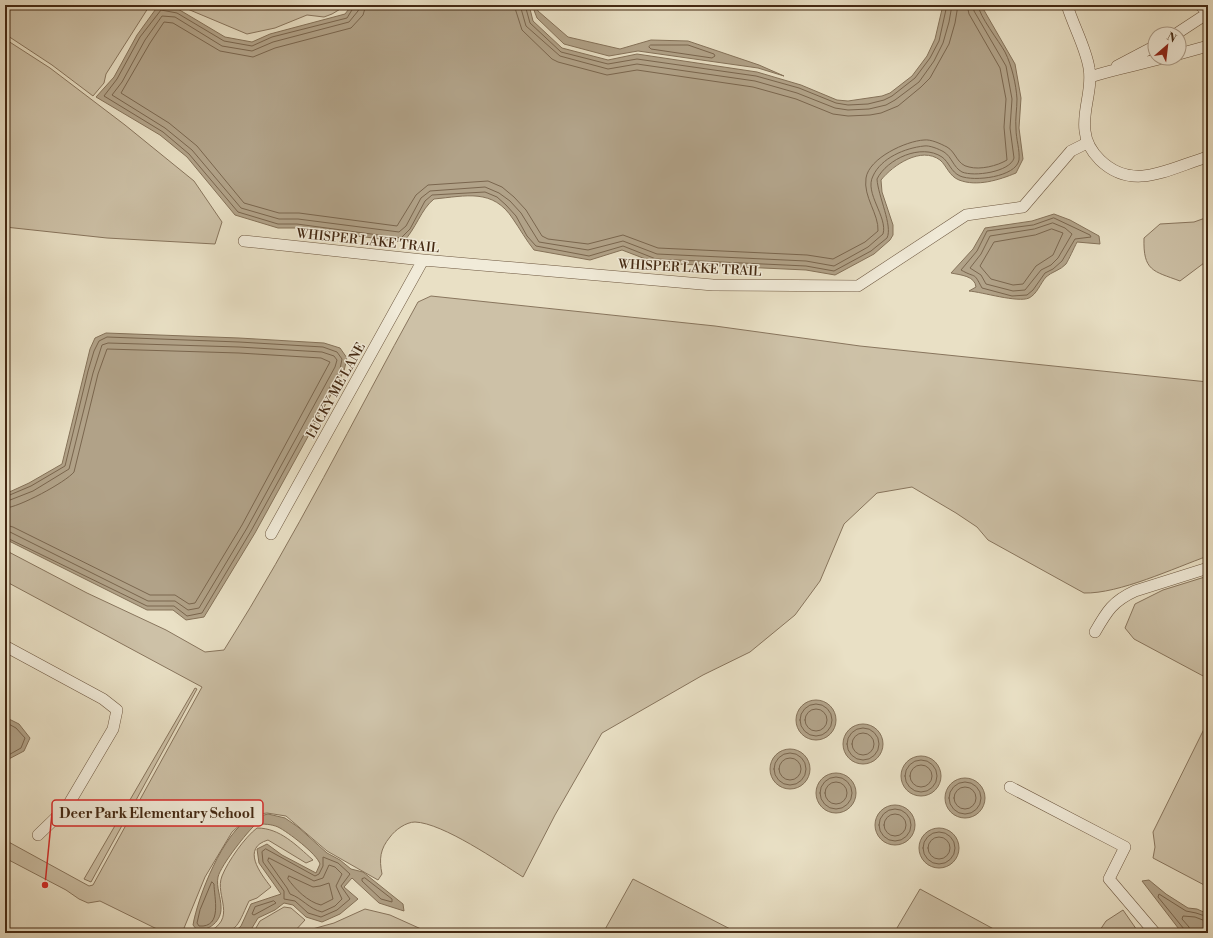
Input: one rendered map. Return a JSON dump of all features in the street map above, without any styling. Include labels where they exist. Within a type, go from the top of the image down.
[{"type":"street","points":[[1067,5],[1083,47],[1089,68],[1090,91],[1084,115],[1087,143],[1108,168],[1123,175],[1141,177],[1154,176],[1208,157]]},
{"type":"street","points":[[1187,27],[1208,13],[1200,5]]},
{"type":"street","points":[[1187,52],[1208,46]]},
{"type":"street","points":[[1112,70],[1147,50]]},
{"type":"street","points":[[1090,77],[1112,70],[1147,62]]},
{"type":"street","name":"WHISPER LAKE TRAIL","points":[[244,241],[423,260],[713,285],[858,286],[966,215],[1023,207],[1071,151],[1087,143]]},
{"type":"street","name":"LUCKY ME LANE","points":[[271,534],[423,260]]},
{"type":"street","points":[[1095,632],[1106,612],[1114,602],[1124,596],[1135,591],[1208,568]]},
{"type":"street","points":[[5,646],[103,700],[117,710],[113,729],[67,807],[38,835]]},
{"type":"street","points":[[1010,787],[1125,847],[1109,879],[1155,933]]},
{"type":"shaded area","points":[[5,5],[150,5],[106,74],[104,83],[93,96],[52,65],[5,34]]},
{"type":"shaded area","points":[[178,5],[347,5],[324,17],[307,15],[275,28],[247,34]]},
{"type":"shaded area","points":[[5,39],[50,68],[125,125],[194,181],[222,222],[215,244],[107,238],[5,227]]},
{"type":"shaded area","points":[[1208,217],[1208,263],[1204,263],[1180,281],[1156,272],[1152,268],[1145,257],[1144,238],[1160,224],[1194,222]]},
{"type":"shaded area","points":[[5,277],[6,357],[5,363]]},
{"type":"shaded area","points":[[431,296],[715,326],[860,346],[1208,382],[1208,556],[1130,585],[1098,592],[1084,593],[988,540],[977,527],[912,487],[877,493],[844,524],[820,581],[795,615],[750,652],[703,675],[602,733],[555,815],[523,877],[486,853],[455,836],[427,824],[412,822],[401,827],[392,834],[384,846],[381,854],[382,874],[378,880],[327,851],[286,816],[267,813],[251,815],[232,832],[205,877],[182,933],[160,933],[161,931],[100,901],[88,903],[79,899],[66,890],[5,858],[5,840],[89,886],[93,885],[202,687],[5,581],[5,550],[87,593],[166,630],[205,652],[224,650],[300,521],[418,302]]},
{"type":"shaded area","points":[[1208,576],[1208,684],[1205,677],[1134,639],[1125,628],[1135,604],[1163,590]]},
{"type":"shaded area","points":[[195,688],[197,689],[91,882],[84,879]]},
{"type":"shaded area","points":[[1208,721],[1208,887],[1153,858],[1155,847],[1153,832]]},
{"type":"shaded area","points":[[257,828],[273,831],[287,838],[313,860],[306,863],[268,840],[260,844],[254,855],[255,861],[262,875],[271,887],[257,898],[249,901],[235,928],[224,932],[206,933],[216,927],[221,921],[223,914],[220,884],[222,876],[242,843]]},
{"type":"shaded area","points":[[633,879],[738,933],[629,933],[621,929],[618,933],[603,933]]},
{"type":"shaded area","points":[[920,889],[1001,933],[894,933]]},
{"type":"shaded area","points":[[284,907],[291,908],[305,920],[293,933],[253,933],[260,921]]},
{"type":"shaded area","points":[[365,909],[390,915],[430,933],[298,933],[334,923]]},
{"type":"shaded area","points":[[1123,910],[1139,933],[1098,933],[1106,921]]},
{"type":"water","points":[[352,5],[529,5],[533,21],[562,48],[608,60],[637,54],[757,72],[801,85],[837,100],[848,101],[882,96],[890,93],[912,76],[927,56],[935,39],[943,5],[981,5],[1015,64],[1021,98],[1019,128],[1023,159],[1016,173],[980,183],[959,180],[950,173],[940,160],[933,156],[916,156],[900,163],[881,180],[882,192],[893,225],[893,235],[890,240],[874,254],[835,275],[806,270],[656,263],[622,250],[590,260],[534,250],[505,209],[497,202],[478,196],[457,196],[434,199],[429,203],[408,237],[403,242],[297,228],[278,228],[235,215],[187,157],[160,135],[96,97],[114,77],[137,35],[158,6],[178,9],[225,37],[252,42],[270,34],[345,14]]},
{"type":"water","points":[[532,5],[535,5],[538,11],[568,37],[620,49],[651,40],[688,41],[759,65],[784,76],[758,68],[638,51],[609,56],[564,44],[537,18]]},
{"type":"water","points":[[1054,214],[1070,220],[1099,236],[1100,244],[1077,242],[1066,264],[1046,277],[1029,298],[1017,299],[969,291],[976,287],[973,280],[963,275],[951,273],[973,249],[985,228],[1032,221]]},
{"type":"water","points":[[106,333],[324,343],[340,348],[347,358],[344,371],[255,533],[204,617],[186,620],[173,610],[147,610],[5,539],[5,494],[29,483],[62,464],[90,349],[95,338]]},
{"type":"water","points":[[820,700],[827,703],[833,709],[836,720],[835,728],[827,737],[820,740],[812,740],[805,737],[797,728],[796,716],[799,709],[808,701]]},
{"type":"water","points":[[5,717],[19,724],[30,738],[24,751],[5,761]]},
{"type":"water","points":[[867,724],[874,727],[880,733],[883,744],[882,752],[874,761],[867,764],[859,764],[852,761],[844,752],[843,740],[846,733],[855,725]]},
{"type":"water","points":[[794,749],[801,752],[807,758],[810,769],[809,777],[801,786],[794,789],[786,789],[779,786],[771,777],[770,765],[773,758],[782,750]]},
{"type":"water","points":[[925,756],[932,759],[938,765],[941,776],[940,784],[932,793],[925,796],[917,796],[910,793],[902,784],[901,772],[904,765],[913,757]]},
{"type":"water","points":[[840,773],[847,776],[853,782],[856,793],[855,801],[847,810],[840,813],[832,813],[825,810],[817,801],[816,789],[819,782],[828,774]]},
{"type":"water","points":[[969,778],[976,781],[982,787],[985,798],[984,806],[976,815],[969,818],[961,818],[954,815],[946,806],[945,794],[948,787],[957,779]]},
{"type":"water","points":[[899,805],[906,808],[912,814],[915,825],[914,833],[906,842],[899,845],[891,845],[884,842],[876,833],[875,821],[878,814],[887,806]]},
{"type":"water","points":[[268,814],[285,818],[298,827],[327,853],[340,860],[351,869],[363,872],[403,904],[404,911],[379,903],[352,878],[344,887],[358,899],[340,914],[322,922],[306,917],[293,905],[284,903],[275,910],[258,918],[249,933],[233,933],[241,926],[251,904],[281,894],[259,863],[257,849],[267,844],[282,855],[316,873],[320,864],[308,849],[283,830],[273,825],[256,824],[235,849],[220,872],[218,877],[218,888],[221,912],[217,921],[206,929],[197,930],[193,925],[200,898],[221,851],[230,837],[250,818]]},
{"type":"water","points":[[943,828],[950,831],[956,837],[959,848],[958,856],[950,865],[943,868],[935,868],[928,865],[920,856],[919,844],[922,837],[931,829]]},
{"type":"water","points":[[1149,880],[1166,894],[1188,908],[1197,909],[1208,914],[1208,933],[1182,933],[1142,881]]},
{"type":"place","name":"Deer Park Elementary School","points":[[45,885]]}]
